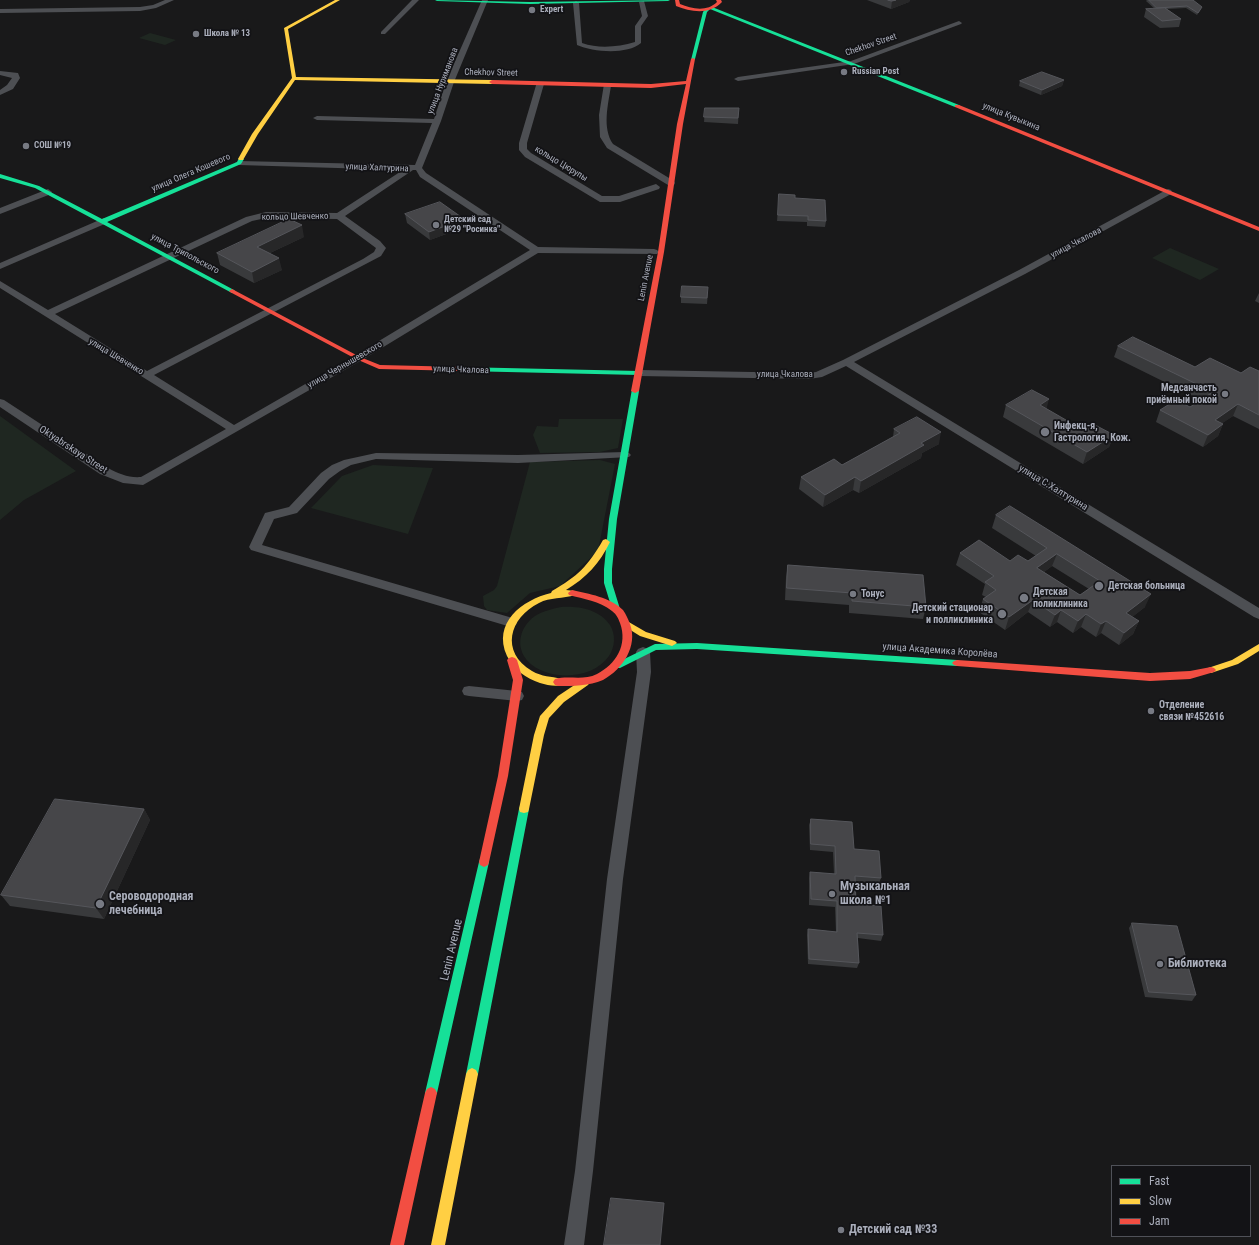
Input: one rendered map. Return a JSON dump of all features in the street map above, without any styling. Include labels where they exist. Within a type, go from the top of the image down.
[{"type":"street","points":[[0,11],[140,9],[154,8],[171,0]]},
{"type":"street","points":[[294,78],[286,28],[338,0]]},
{"type":"street","points":[[383,33],[416,0]]},
{"type":"street","points":[[437,0],[576,3],[668,0]]},
{"type":"street","points":[[616,1],[715,6],[731,0]]},
{"type":"street","name":"улица Нуриманова","points":[[414,169],[437,121],[450,82],[485,1]]},
{"type":"street","points":[[576,3],[579,44],[594,48],[611,48],[640,42],[638,26],[644,16],[642,2]]},
{"type":"street","points":[[18,10],[23,4]]},
{"type":"street","name":"Lenin Avenue","points":[[682,5],[696,16],[698,22],[697,41]]},
{"type":"street","name":"улица Кувыкина","points":[[715,6],[1259,229]]},
{"type":"street","name":"Lenin Avenue","points":[[616,609],[608,583],[613,519],[661,252],[688,82],[705,12],[715,6]]},
{"type":"street","name":"Chekhov Street","points":[[738,79],[852,63],[959,23]]},
{"type":"street","points":[[0,73],[15,75],[16,78],[10,87],[0,93]]},
{"type":"street","name":"Chekhov Street","points":[[294,78],[607,86],[658,86],[688,82]]},
{"type":"street","name":"улица Олега Кошевого","points":[[0,266],[239,163],[255,134],[294,78]]},
{"type":"street","name":"кольцо Цюрупы","points":[[540,84],[523,144],[523,150],[528,155],[600,199],[620,199],[656,187]]},
{"type":"street","points":[[607,86],[603,114],[604,137],[610,146],[671,183]]},
{"type":"street","points":[[317,118],[437,121]]},
{"type":"street","name":"улица Халтурина","points":[[239,163],[414,169],[536,250]]},
{"type":"street","points":[[340,216],[414,169]]},
{"type":"street","name":"улица Трипольского","points":[[0,176],[20,180],[48,192],[358,358]]},
{"type":"street","points":[[0,211],[48,192]]},
{"type":"street","name":"улица Чкалова","points":[[358,358],[379,367],[639,373],[818,375],[848,362],[1022,272],[1168,192]]},
{"type":"street","name":"кольцо Шевченко","points":[[47,314],[249,219],[266,215],[340,216],[377,243],[381,248],[378,254],[272,311],[147,375]]},
{"type":"street","points":[[536,250],[654,252]]},
{"type":"street","name":"улица Чернышевского","points":[[151,477],[358,358],[536,250]]},
{"type":"street","name":"улица Шевченко","points":[[0,284],[233,429]]},
{"type":"street","name":"улица С.Халтурина","points":[[848,362],[1259,614]]},
{"type":"street","name":"Oktyabrskaya Street","points":[[0,402],[118,479],[137,482],[151,477]]},
{"type":"street","points":[[511,622],[255,547],[269,516],[293,510],[325,476],[348,462],[362,458],[376,456],[518,459],[625,455]]},
{"type":"street","name":"Lenin Avenue","points":[[548,596],[582,578],[594,565],[602,551],[613,519]]},
{"type":"street","points":[[566,594],[585,595],[607,602],[616,609],[627,624],[630,632],[629,644],[625,655],[617,666],[597,678],[585,682],[562,684],[535,678],[522,670],[512,660],[506,641],[507,632],[511,622],[517,614],[526,607],[548,596],[566,594]]},
{"type":"street","points":[[627,624],[643,634],[655,639],[668,643],[697,646]]},
{"type":"street","name":"улица Академика Королёва","points":[[617,666],[655,647],[697,646],[1026,667],[1154,677],[1190,675],[1221,668],[1246,658],[1259,647]]},
{"type":"street","points":[[574,1245],[585,1163],[615,879],[644,672],[643,652]]},
{"type":"street","name":"Lenin Avenue","points":[[397,1245],[503,774],[517,696],[518,680],[512,660]]},
{"type":"street","points":[[438,1245],[539,735],[545,716],[561,699],[585,682]]},
{"type":"street","points":[[469,691],[517,696]]},
{"type":"shaded area","points":[[150,33],[176,40],[165,45],[139,38]]},
{"type":"shaded area","points":[[1170,248],[1219,269],[1200,280],[1152,258]]},
{"type":"shaded area","points":[[0,416],[76,471],[24,500],[0,520]]},
{"type":"shaded area","points":[[559,419],[623,419],[618,448],[600,452],[540,453],[533,435],[537,426],[558,427]]},
{"type":"shaded area","points":[[600,460],[615,464],[598,551],[560,586],[530,593],[507,613],[487,610],[484,606],[483,596],[494,590],[497,586],[530,462]]},
{"type":"shaded area","points":[[373,465],[433,468],[408,534],[311,508],[342,476]]},
{"type":"shaded area","points":[[561,607],[581,608],[594,612],[600,615],[610,625],[614,637],[613,649],[602,664],[583,673],[561,675],[551,674],[541,670],[532,665],[526,659],[522,653],[520,640],[529,621],[541,613]]},
{"type":"building","points":[[1149,0],[1193,0],[1202,7],[1198,13],[1187,6],[1157,8]]},
{"type":"building","points":[[1165,8],[1181,19],[1162,21],[1146,9]]},
{"type":"building","points":[[1042,72],[1064,80],[1042,90],[1020,81]]},
{"type":"building","points":[[705,108],[739,108],[738,118],[704,117]]},
{"type":"building","points":[[779,194],[795,195],[795,198],[825,200],[826,221],[808,220],[808,216],[778,215]]},
{"type":"building","points":[[440,202],[464,219],[429,232],[405,214]]},
{"type":"building","points":[[289,219],[302,225],[257,247],[279,258],[252,272],[217,253]]},
{"type":"building","points":[[682,286],[708,287],[707,298],[681,297]]},
{"type":"building","points":[[1133,337],[1195,367],[1210,358],[1241,373],[1250,367],[1259,371],[1259,415],[1238,404],[1215,420],[1223,424],[1208,435],[1160,410],[1176,400],[1190,407],[1213,392],[1118,346]]},
{"type":"building","points":[[1032,390],[1049,399],[1040,405],[1085,431],[1095,425],[1114,435],[1087,452],[1006,405]]},
{"type":"building","points":[[917,417],[941,432],[921,443],[924,445],[861,481],[855,477],[825,495],[801,477],[834,459],[842,465],[900,433],[894,429]]},
{"type":"building","points":[[1010,506],[1151,594],[1126,613],[1139,621],[1124,633],[1106,621],[1101,624],[1086,614],[1078,621],[1061,610],[1055,615],[1033,600],[1009,617],[983,599],[996,590],[985,582],[994,576],[960,553],[979,540],[1010,561],[1018,555],[1028,561],[1047,548],[996,515]],"holes":[[[1057,554],[1100,581],[1080,595],[1037,568]]]},
{"type":"building","points":[[788,565],[923,575],[926,607],[852,601],[852,593],[787,588]]},
{"type":"building","name":"Сероводородная лечебница","points":[[55,799],[144,809],[96,908],[1,895]]},
{"type":"building","name":"Музыкальная школа №1","points":[[811,819],[852,822],[854,849],[879,851],[881,878],[855,876],[856,904],[881,906],[883,935],[857,933],[859,963],[809,959],[808,929],[837,932],[837,901],[811,899],[810,872],[836,874],[835,846],[811,844]]},
{"type":"building","name":"Библиотека","points":[[1132,923],[1177,926],[1196,995],[1149,992]]},
{"type":"building","points":[[611,1198],[664,1203],[660,1245],[604,1245]]},
{"type":"traffic: fast","points":[[437,0],[530,3],[668,0]]},
{"type":"traffic: fast","points":[[712,8],[957,106]]},
{"type":"traffic: fast","points":[[693,59],[705,12],[708,9]]},
{"type":"traffic: fast","points":[[104,221],[239,163],[241,159]]},
{"type":"traffic: fast","points":[[0,176],[37,187],[232,291]]},
{"type":"traffic: fast","points":[[463,369],[639,373]]},
{"type":"traffic: fast","points":[[616,609],[608,583],[608,569],[613,519],[635,391]]},
{"type":"traffic: fast","points":[[617,666],[655,647],[697,646],[957,663]]},
{"type":"traffic: fast","points":[[472,1074],[524,809]]},
{"type":"traffic: fast","points":[[431,1093],[484,862]]},
{"type":"traffic: slow","points":[[241,159],[255,134],[294,78],[286,28],[338,0]]},
{"type":"traffic: slow","points":[[294,78],[492,82]]},
{"type":"traffic: slow","points":[[555,593],[579,578],[597,559],[606,542]]},
{"type":"traffic: slow","points":[[558,682],[538,678],[521,668],[513,659],[509,649],[507,640],[508,631],[518,614],[536,601],[572,593]]},
{"type":"traffic: slow","points":[[627,624],[643,634],[672,643]]},
{"type":"traffic: slow","points":[[1211,670],[1235,662],[1259,647]]},
{"type":"traffic: slow","points":[[524,809],[539,735],[545,716],[561,699],[585,682]]},
{"type":"traffic: slow","points":[[438,1245],[472,1074]]},
{"type":"traffic: jam","points":[[677,0],[678,5],[694,10],[706,10],[716,6],[720,2],[718,0]]},
{"type":"traffic: jam","points":[[635,391],[661,252],[680,124],[693,59]]},
{"type":"traffic: jam","points":[[492,82],[651,86],[689,82]]},
{"type":"traffic: jam","points":[[957,106],[1259,229]]},
{"type":"traffic: jam","points":[[232,291],[358,358],[379,367],[463,369]]},
{"type":"traffic: jam","points":[[558,682],[579,682],[600,677],[614,667],[620,660],[627,645],[627,629],[620,613],[604,602],[572,593]]},
{"type":"traffic: jam","points":[[484,862],[503,776],[518,680],[512,660]]},
{"type":"traffic: jam","points":[[957,663],[1150,677],[1190,675],[1211,670]]},
{"type":"traffic: jam","points":[[397,1245],[431,1093]]},
{"type":"place","name":"Expert","points":[[532,10]]},
{"type":"place","name":"Школа № 13","points":[[196,34]]},
{"type":"place","name":"Russian Post","points":[[844,72]]},
{"type":"place","name":"СОШ №19","points":[[26,146]]},
{"type":"place","name":"Детский сад №29 \"Росинка\"","points":[[436,225]]},
{"type":"place","name":"Медсанчасть приёмный покой","points":[[1225,394]]},
{"type":"place","name":"Инфекц-я, Гастрология, Кож.","points":[[1045,432]]},
{"type":"place","name":"Детская больница","points":[[1099,586]]},
{"type":"place","name":"Тонус","points":[[853,594]]},
{"type":"place","name":"Детская поликлиника","points":[[1024,598]]},
{"type":"place","name":"Детский стационар и полликлиника","points":[[1002,614]]},
{"type":"place","name":"Отделение связи №452616","points":[[1151,711]]},
{"type":"place","name":"Музыкальная школа №1","points":[[832,894]]},
{"type":"place","name":"Сероводородная лечебница","points":[[100,904]]},
{"type":"place","name":"Библиотека","points":[[1160,964]]},
{"type":"place","name":"Детский сад №33","points":[[841,1230]]}]
